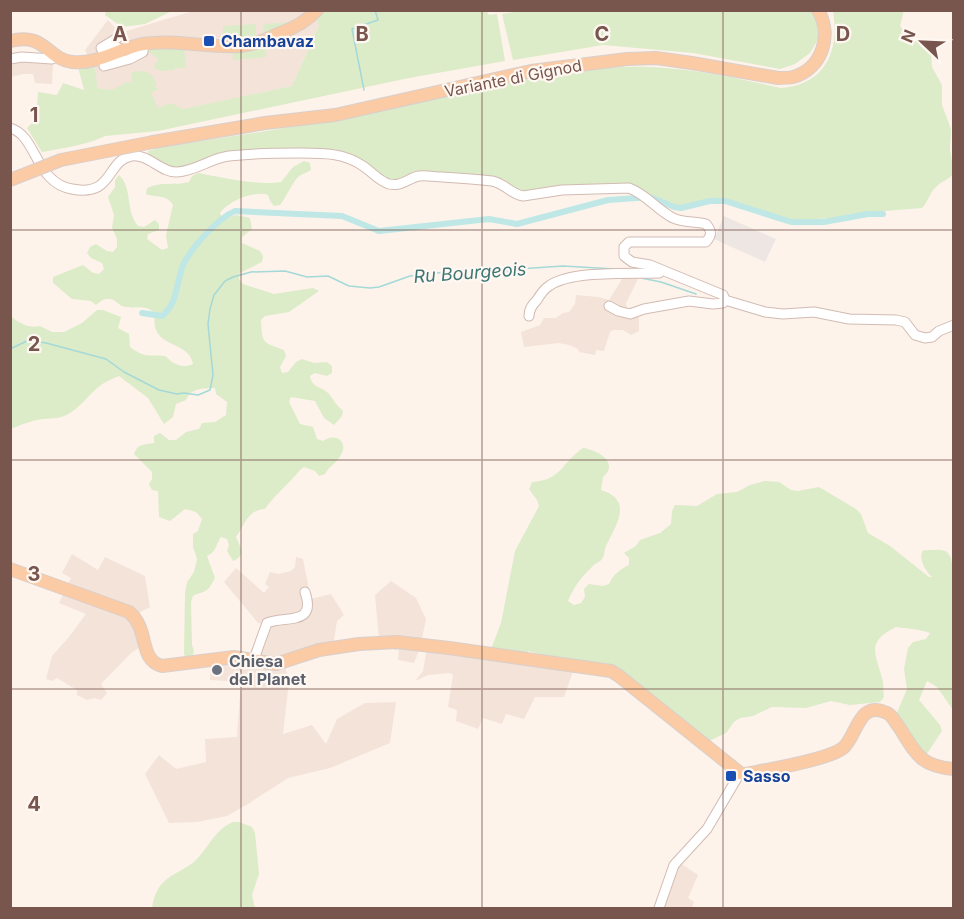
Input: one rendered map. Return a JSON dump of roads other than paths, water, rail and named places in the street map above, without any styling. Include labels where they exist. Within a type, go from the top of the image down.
[{"type":"main road","points":[[10,41],[33,40],[71,62],[83,62],[143,44],[241,46],[261,42],[293,28],[317,10]]},
{"type":"main road","name":"Variante di Gignod","points":[[10,180],[83,154],[265,123],[335,115],[531,71],[627,59],[656,58],[778,78],[793,77],[807,71],[817,60],[824,47],[822,18],[818,10]]},
{"type":"main road","name":"Variante di Gignod","points":[[10,174],[59,153],[83,147],[112,143],[153,142]]},
{"type":"main road","points":[[10,569],[129,612],[141,628],[148,659],[158,665],[181,665],[224,657],[254,659],[276,664],[319,650],[359,644],[398,642],[602,669],[620,676],[740,773],[828,756],[843,749],[860,718],[871,711],[885,712],[892,717],[919,757],[926,763],[941,768],[954,768]]},
{"type":"street","points":[[119,37],[101,48],[104,51],[121,46],[125,49]]},
{"type":"street","points":[[104,66],[130,59],[143,52],[143,44]]},
{"type":"street","points":[[10,59],[52,59],[57,55]]},
{"type":"street","points":[[10,128],[20,132],[26,138],[37,160],[50,177],[63,187],[74,189],[96,189],[104,184],[124,159],[131,156],[146,159],[171,172],[181,172],[229,156],[300,153],[346,157],[387,183],[395,184],[403,184],[418,176],[500,182],[517,195],[523,196],[562,190],[623,188],[636,191],[673,218],[706,224],[711,231],[711,237],[706,242],[629,242],[624,247],[624,256],[632,262],[643,263],[723,296],[725,300],[765,312],[783,314],[813,312],[849,319],[896,320],[905,322],[915,335],[925,338],[932,337],[939,331],[954,325]]},
{"type":"street","points":[[529,316],[531,308],[546,288],[555,282],[614,272],[658,273],[661,271]]},
{"type":"street","points":[[609,306],[630,314],[675,303],[719,304],[725,300]]},
{"type":"street","points":[[254,659],[267,623],[272,620],[298,619],[303,615],[308,600],[305,592]]},
{"type":"street","points":[[659,909],[674,865],[707,829],[740,773]]},
{"type":"waterway","points":[[364,90],[352,29],[378,20],[375,10]]},
{"type":"waterway","points":[[142,313],[162,316],[167,311],[174,299],[187,258],[198,242],[213,227],[235,211],[342,216],[379,231],[489,219],[517,224],[608,200],[637,198],[653,198],[681,208],[710,201],[725,201],[791,222],[824,222],[868,214],[883,214]]},
{"type":"waterway","name":"Ru Bourgeois","points":[[10,349],[29,340],[46,343],[106,359],[124,372],[159,390],[198,395],[210,390],[213,375],[208,324],[214,295],[225,281],[233,277],[251,272],[285,271],[307,277],[328,276],[349,286],[370,288],[410,276],[455,271],[496,274],[518,269],[563,266],[615,269]]},
{"type":"waterway","name":"Ru Bourgeois","points":[[641,278],[696,294]]},
{"type":"place","name":"Chambavaz","points":[[209,41]]},
{"type":"place","name":"Chiesa del Planet","points":[[217,670]]},
{"type":"place","name":"Sasso","points":[[731,776]]}]
